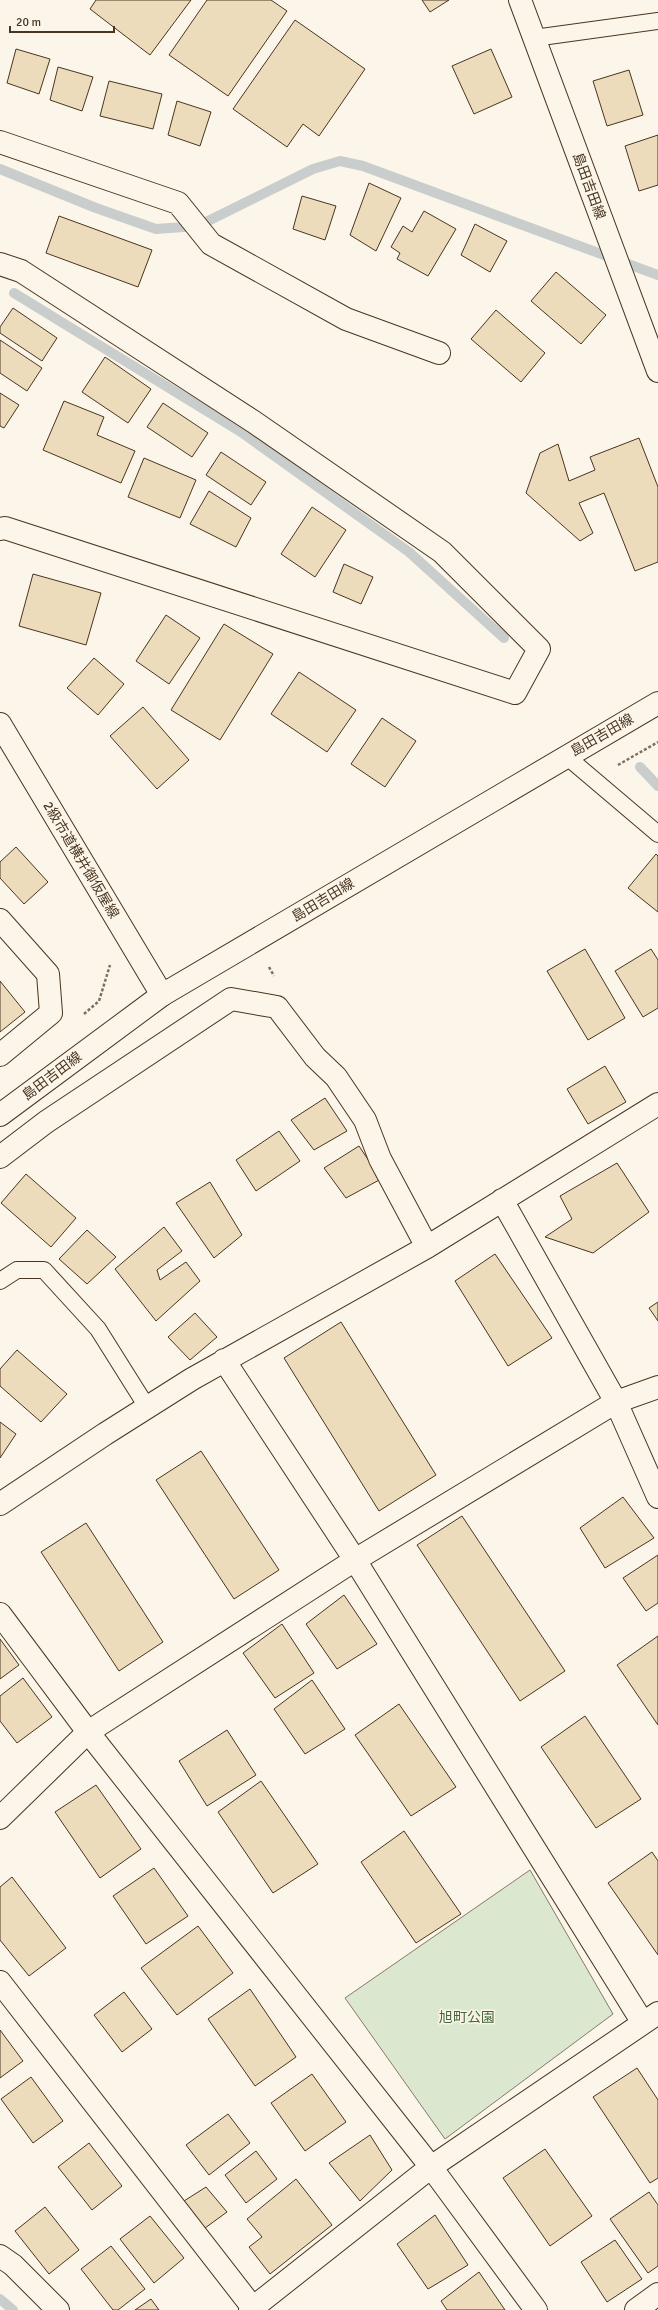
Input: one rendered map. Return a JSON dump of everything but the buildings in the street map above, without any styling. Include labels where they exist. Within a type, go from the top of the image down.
[{"type":"street","name":"島田吉田線","points":[[520,0],[658,372]]},
{"type":"street","points":[[0,142],[178,203],[211,244],[346,319],[439,353]]},
{"type":"street","points":[[0,264],[21,271],[247,418],[442,552],[539,649],[515,693],[5,528],[0,529]]},
{"type":"street","name":"島田吉田線","points":[[0,1115],[162,995],[658,703]]},
{"type":"street","name":"2級市道横井御仮屋線","points":[[0,724],[162,995]]},
{"type":"street","points":[[0,920],[48,974],[51,1013],[0,1055]]},
{"type":"street","points":[[0,1157],[46,1122],[231,999],[277,1007],[314,1057],[336,1077],[365,1120],[380,1159],[427,1247]]},
{"type":"street","points":[[0,1504],[147,1408],[224,1360],[427,1247],[658,1104]]},
{"type":"street","points":[[502,1200],[616,1402],[658,1497]]},
{"type":"street","points":[[0,1982],[251,2309],[431,2166],[650,2018],[355,1560],[224,1360]]},
{"type":"street","points":[[0,1818],[88,1732],[355,1560],[616,1402],[658,1387]]},
{"type":"street","points":[[0,1614],[88,1732],[431,2166],[536,2310]]},
{"type":"street","points":[[0,2256],[13,2265],[58,2310]]},
{"type":"street","points":[[636,2310],[658,2294]]},
{"type":"lane","points":[[534,38],[658,21]]},
{"type":"lane","points":[[566,756],[658,834]]},
{"type":"lane","points":[[0,1281],[17,1270],[44,1270],[98,1329],[147,1408]]},
{"type":"path","points":[[611,768],[658,742]]},
{"type":"path","points":[[276,963],[269,967],[276,981]]},
{"type":"green space","name":"旭町公園","points":[[530,1870],[613,2014],[445,2139],[345,1998]]},
{"type":"waterway","points":[[0,169],[96,208],[156,229],[198,226],[313,169],[340,161],[363,166],[658,275]]},
{"type":"waterway","points":[[14,293],[241,432],[409,552],[504,638]]},
{"type":"waterway","points":[[640,767],[658,786]]},
{"type":"waterway","points":[[0,2299],[13,2310]]}]
